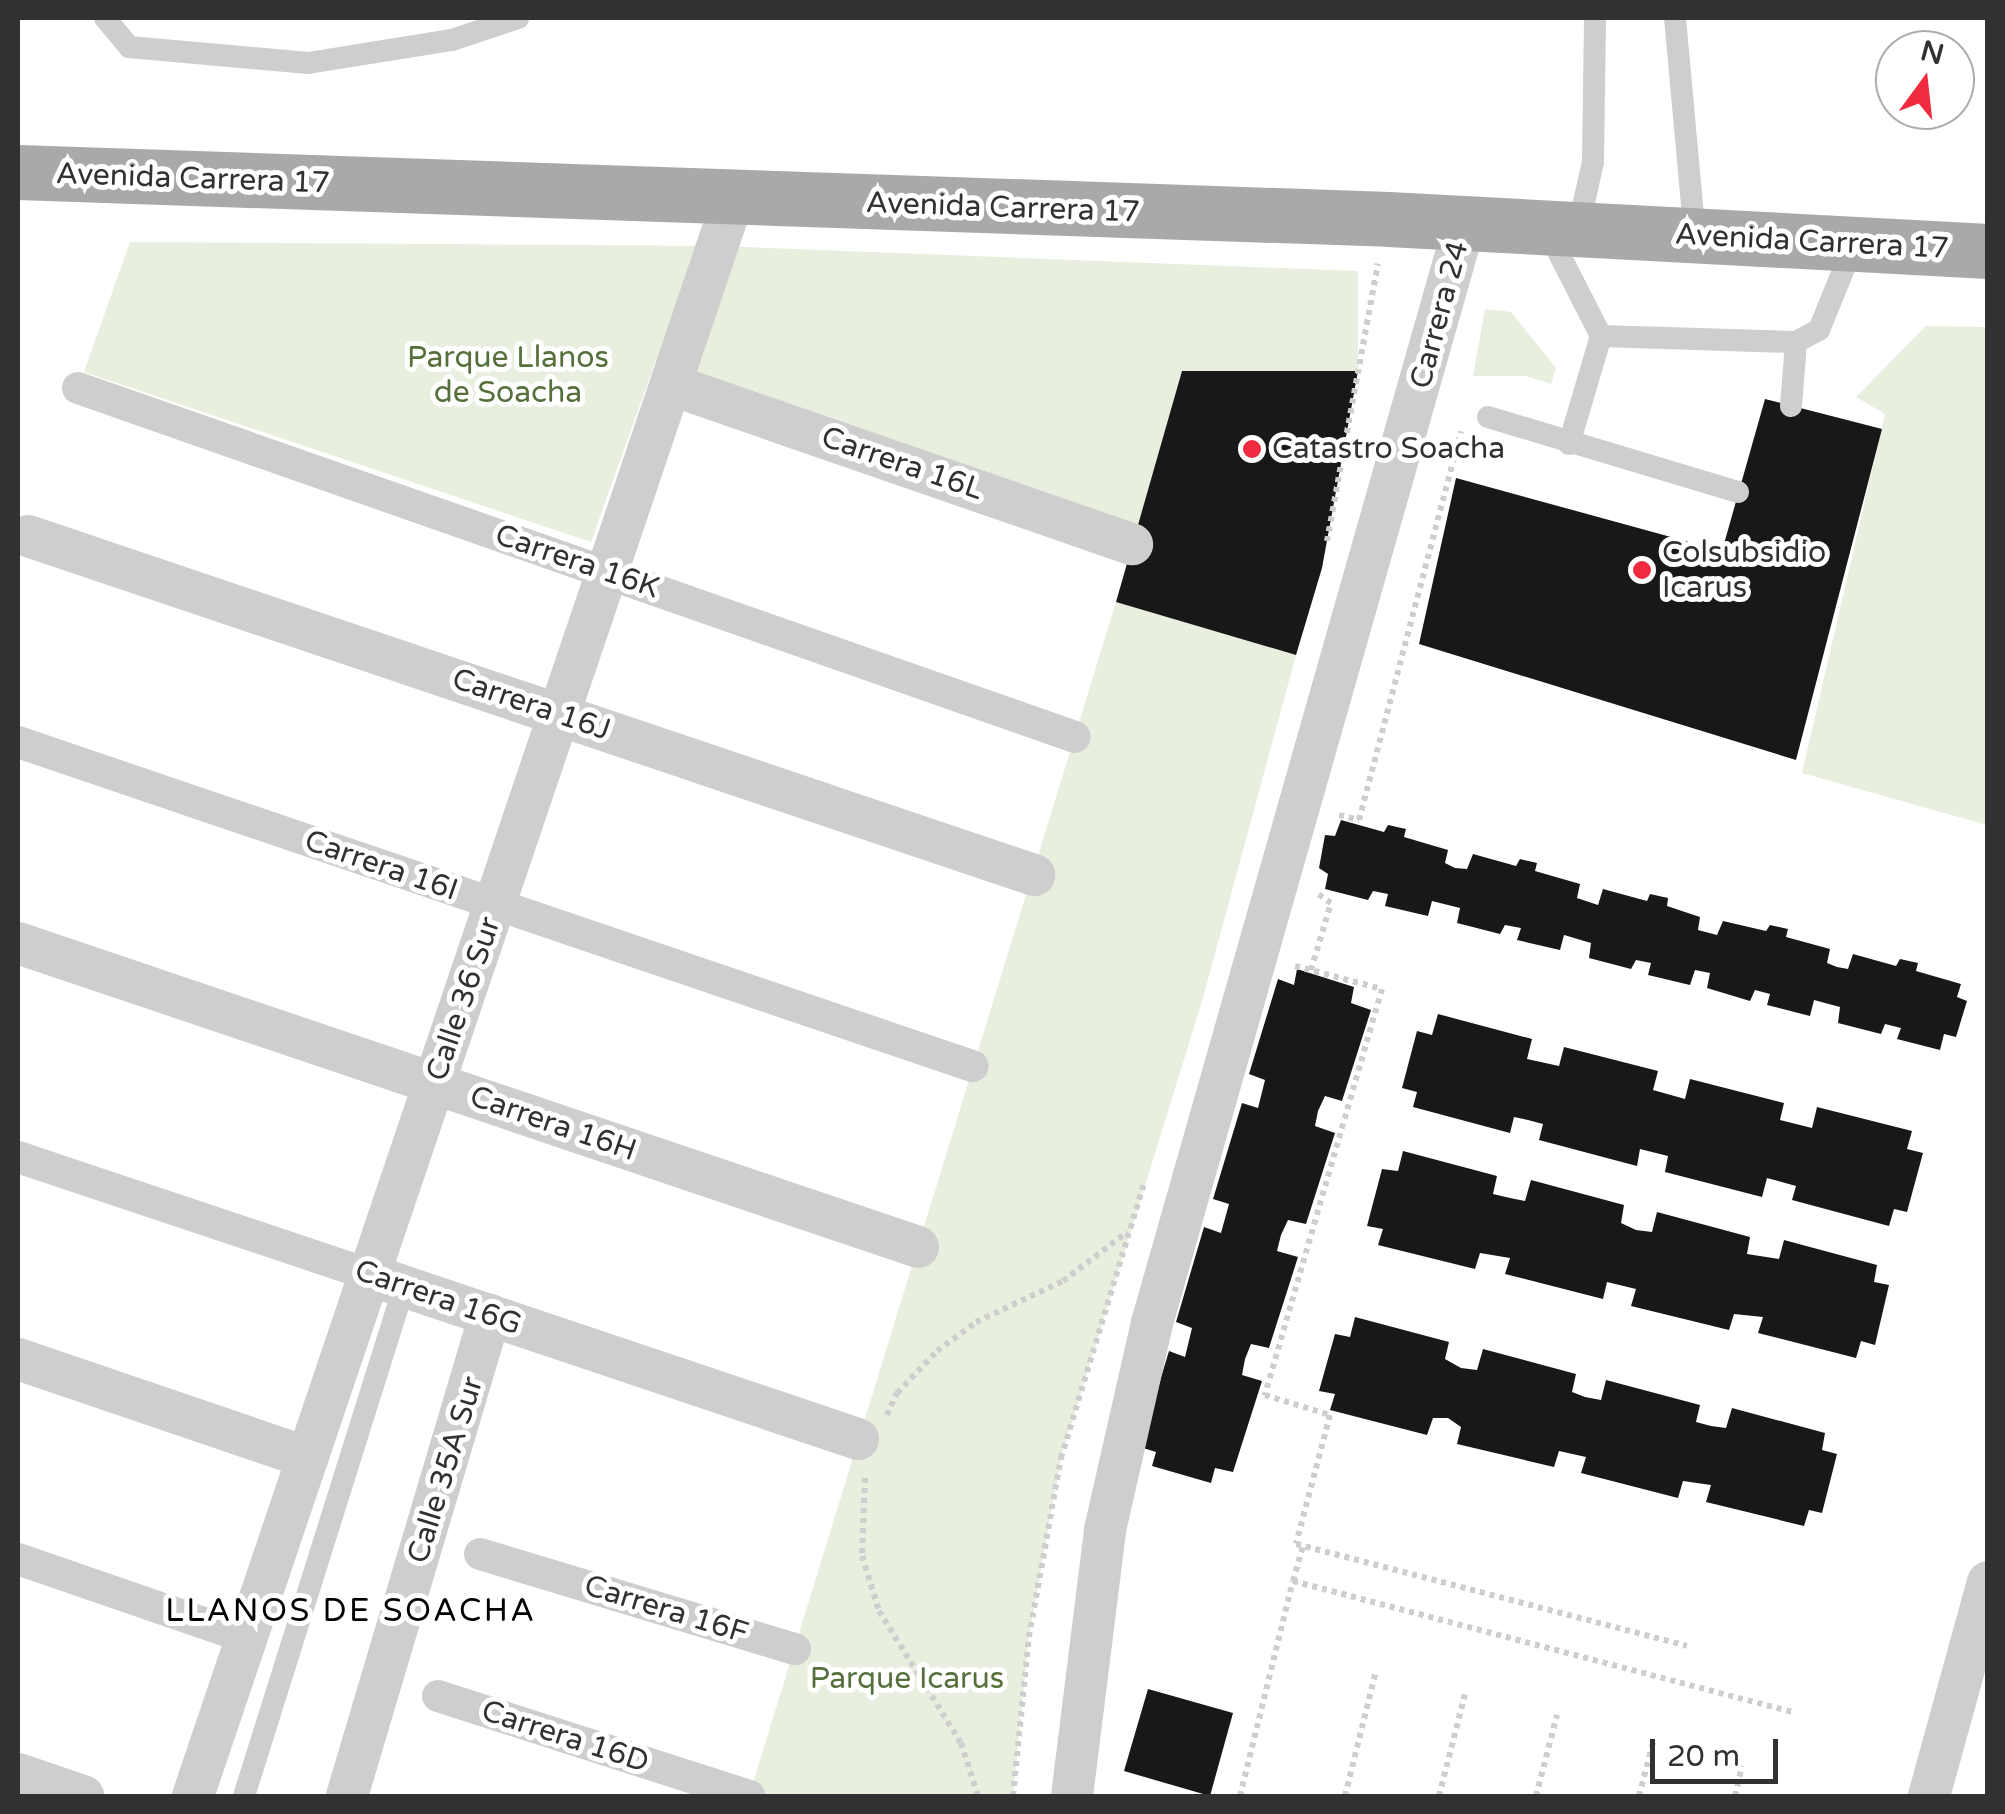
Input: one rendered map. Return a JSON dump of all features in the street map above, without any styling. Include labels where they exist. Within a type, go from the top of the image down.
[{"type":"main road","name":"Avenida Carrera 17","points":[[18,172],[1465,223],[1988,251]]},
{"type":"street","name":"Calle 36 Sur","points":[[193,1796],[308,1458],[387,1281],[435,1084],[734,200]]},
{"type":"street","name":"Carrera 24","points":[[1072,1796],[1106,1530],[1152,1323],[1465,223]]},
{"type":"street","name":"Carrera 16L","points":[[672,384],[1132,544]]},
{"type":"street","name":"Carrera 16K","points":[[78,388],[1075,737]]},
{"type":"street","name":"Carrera 16J","points":[[28,536],[1034,875]]},
{"type":"street","name":"Carrera 16I","points":[[18,742],[972,1066]]},
{"type":"street","name":"Carrera 16H","points":[[18,942],[918,1248]]},
{"type":"street","name":"Carrera 16G","points":[[18,1157],[870,1443]]},
{"type":"street","name":"Calle 35A Sur","points":[[347,1796],[490,1315]]},
{"type":"street","points":[[18,1358],[308,1458]]},
{"type":"street","name":"Carrera 16F","points":[[480,1554],[795,1649]]},
{"type":"street","points":[[18,1560],[247,1638]]},
{"type":"street","points":[[1929,1796],[1988,1582]]},
{"type":"street","name":"Carrera 16D","points":[[438,1696],[750,1796]]},
{"type":"street","points":[[18,1774],[82,1796]]},
{"type":"lane","points":[[106,18],[129,47],[308,63],[452,40],[518,18]]},
{"type":"lane","points":[[1569,444],[1601,336],[1562,228],[1593,162],[1596,18]]},
{"type":"lane","points":[[1674,18],[1694,236]]},
{"type":"lane","points":[[1601,336],[1796,342],[1819,330],[1854,244]]},
{"type":"lane","points":[[1791,406],[1796,342]]},
{"type":"lane","points":[[1488,418],[1738,492]]},
{"type":"lane","points":[[244,1796],[387,1281]]},
{"type":"path","points":[[1328,824],[1330,812],[1359,820],[1464,411]]},
{"type":"path","points":[[1311,970],[1330,903],[1312,891],[1316,880]]},
{"type":"path","points":[[1292,965],[1382,988],[1265,1395],[1330,1416],[1296,1544],[1687,1646]]},
{"type":"path","points":[[978,1796],[962,1744],[878,1612],[862,1556],[860,1494],[870,1443],[897,1393],[936,1351],[976,1322],[1063,1281],[1128,1231]]},
{"type":"path","points":[[1240,1796],[1302,1546]]},
{"type":"path","points":[[1293,1581],[1796,1714]]},
{"type":"path","points":[[1345,1796],[1376,1672]]},
{"type":"path","points":[[1439,1796],[1465,1694]]},
{"type":"path","points":[[1536,1796],[1557,1715]]},
{"type":"path","points":[[1639,1796],[1654,1739]]},
{"type":"path","points":[[1734,1796],[1742,1766]]},
{"type":"green space","name":"Parque Llanos de Soacha","points":[[130,242],[718,246],[1358,271],[1358,371],[1182,371],[1140,527],[656,360],[591,542],[84,372]]},
{"type":"green space","points":[[1485,309],[1511,312],[1556,368],[1551,384],[1526,376],[1473,376]]},
{"type":"green space","points":[[1926,326],[1987,327],[1987,825],[1802,773],[1885,414],[1856,397]]},
{"type":"green space","name":"Parque Icarus","points":[[1116,602],[1296,655],[1203,998],[1061,1458],[1029,1637],[1013,1796],[749,1796]]},
{"type":"building","name":"Catastro Soacha","points":[[1182,371],[1358,371],[1322,568],[1296,655],[1116,602]]},
{"type":"building","name":"Colsubsidio Icarus","points":[[1765,399],[1882,429],[1796,760],[1419,644],[1456,478],[1722,551]]},
{"type":"building","points":[[1341,820],[1384,832],[1388,825],[1406,829],[1404,837],[1448,850],[1445,863],[1455,868],[1467,869],[1473,854],[1516,866],[1520,859],[1537,863],[1535,871],[1580,884],[1577,898],[1598,905],[1603,889],[1647,901],[1650,894],[1668,898],[1667,906],[1700,917],[1698,930],[1717,935],[1723,921],[1766,931],[1770,925],[1788,929],[1786,937],[1830,949],[1827,963],[1837,967],[1848,969],[1853,954],[1896,966],[1900,959],[1918,963],[1916,971],[1961,984],[1957,997],[1967,1001],[1956,1037],[1944,1034],[1940,1050],[1897,1039],[1901,1028],[1885,1024],[1881,1034],[1838,1023],[1840,1007],[1814,1000],[1810,1016],[1767,1005],[1770,994],[1755,990],[1750,1001],[1707,988],[1710,973],[1695,970],[1690,985],[1648,975],[1651,963],[1636,960],[1631,969],[1589,958],[1591,943],[1564,935],[1560,950],[1517,940],[1521,928],[1505,925],[1500,934],[1457,923],[1460,908],[1432,901],[1428,916],[1385,906],[1388,894],[1373,891],[1368,900],[1325,889],[1328,874],[1319,868],[1325,835],[1335,836]]},
{"type":"building","points":[[1297,969],[1354,987],[1351,1003],[1371,1010],[1342,1101],[1325,1096],[1318,1111],[1315,1126],[1335,1133],[1306,1224],[1288,1220],[1281,1235],[1277,1251],[1298,1257],[1269,1348],[1251,1344],[1245,1359],[1242,1375],[1262,1381],[1233,1472],[1215,1468],[1211,1483],[1152,1466],[1156,1452],[1140,1447],[1169,1351],[1185,1357],[1192,1328],[1176,1322],[1204,1227],[1221,1233],[1229,1204],[1213,1199],[1242,1103],[1258,1108],[1265,1080],[1249,1074],[1278,979],[1294,985]]},
{"type":"building","points":[[1438,1014],[1532,1039],[1527,1059],[1559,1066],[1564,1047],[1658,1071],[1653,1090],[1685,1099],[1690,1079],[1784,1103],[1780,1120],[1812,1128],[1817,1107],[1912,1131],[1907,1149],[1923,1153],[1907,1212],[1894,1209],[1889,1226],[1792,1200],[1796,1186],[1767,1178],[1762,1197],[1665,1172],[1668,1156],[1640,1149],[1637,1166],[1539,1140],[1543,1124],[1528,1120],[1514,1117],[1510,1133],[1413,1107],[1417,1092],[1402,1088],[1417,1031],[1432,1035]]},
{"type":"building","points":[[1403,1151],[1497,1176],[1493,1194],[1525,1201],[1531,1180],[1624,1205],[1621,1223],[1636,1230],[1652,1232],[1657,1212],[1750,1237],[1747,1254],[1779,1259],[1784,1240],[1877,1265],[1874,1282],[1889,1285],[1875,1345],[1861,1341],[1856,1358],[1758,1333],[1763,1317],[1734,1314],[1729,1330],[1631,1306],[1636,1289],[1607,1282],[1603,1299],[1505,1274],[1510,1258],[1480,1253],[1475,1269],[1378,1245],[1383,1229],[1367,1226],[1382,1169],[1398,1171]]},
{"type":"building","points":[[1355,1317],[1449,1342],[1445,1359],[1461,1368],[1477,1370],[1483,1349],[1576,1374],[1572,1392],[1585,1397],[1601,1400],[1606,1380],[1700,1405],[1696,1422],[1711,1426],[1726,1428],[1732,1408],[1825,1433],[1822,1450],[1837,1454],[1822,1513],[1809,1510],[1804,1526],[1706,1502],[1711,1485],[1683,1481],[1678,1498],[1581,1473],[1586,1457],[1559,1451],[1554,1467],[1457,1444],[1461,1427],[1448,1418],[1433,1418],[1427,1435],[1330,1410],[1335,1394],[1319,1391],[1335,1334],[1350,1337]]},
{"type":"building","points":[[1148,1689],[1233,1713],[1210,1796],[1124,1771]]},
{"type":"place","name":"Catastro Soacha","points":[[1252,449]]},
{"type":"place","name":"Colsubsidio Icarus","points":[[1642,570]]},
{"type":"district","name":"LLANOS DE SOACHA","points":[[351,1611]]}]
